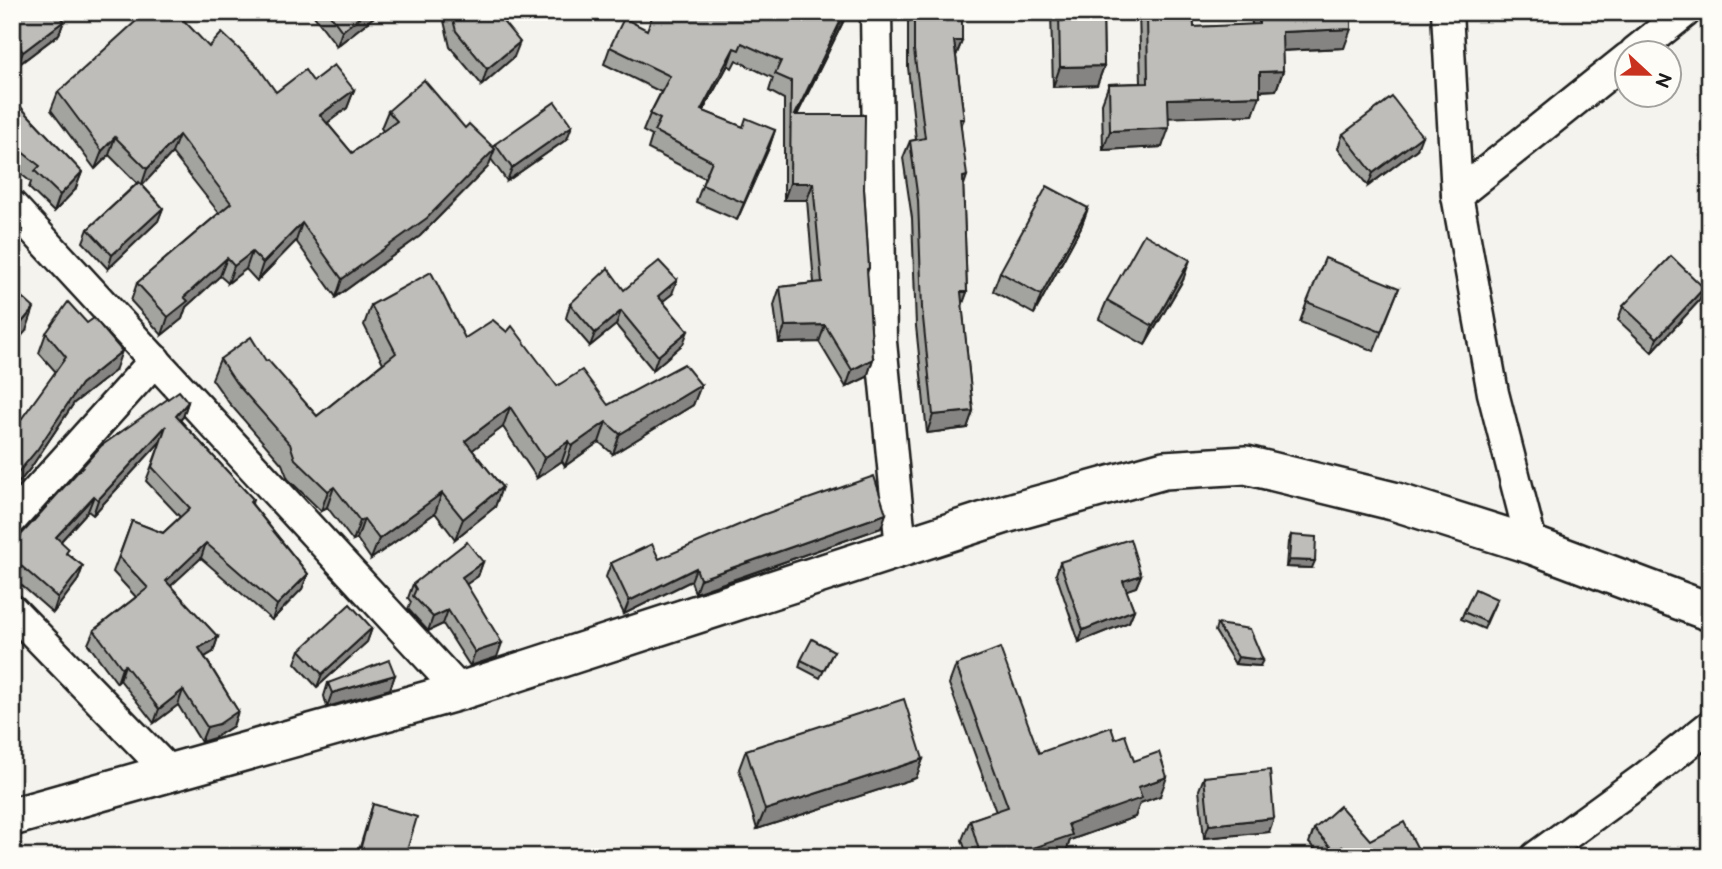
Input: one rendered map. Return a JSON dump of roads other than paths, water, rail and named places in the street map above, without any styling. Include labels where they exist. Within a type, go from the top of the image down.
[{"type":"street","points":[[876,12],[881,342],[901,548]]},
{"type":"street","points":[[1447,12],[1457,195],[1493,393],[1532,545]]},
{"type":"street","points":[[1652,38],[1685,12]]},
{"type":"street","points":[[1457,195],[1614,69]]},
{"type":"street","points":[[12,206],[460,691]]},
{"type":"street","points":[[12,519],[155,360]]},
{"type":"street","points":[[12,817],[460,691],[1009,513],[1164,470],[1247,465],[1393,501],[1532,545],[1710,612]]},
{"type":"street","points":[[12,610],[170,773]]},
{"type":"street","points":[[1536,857],[1642,780],[1710,726]]}]
